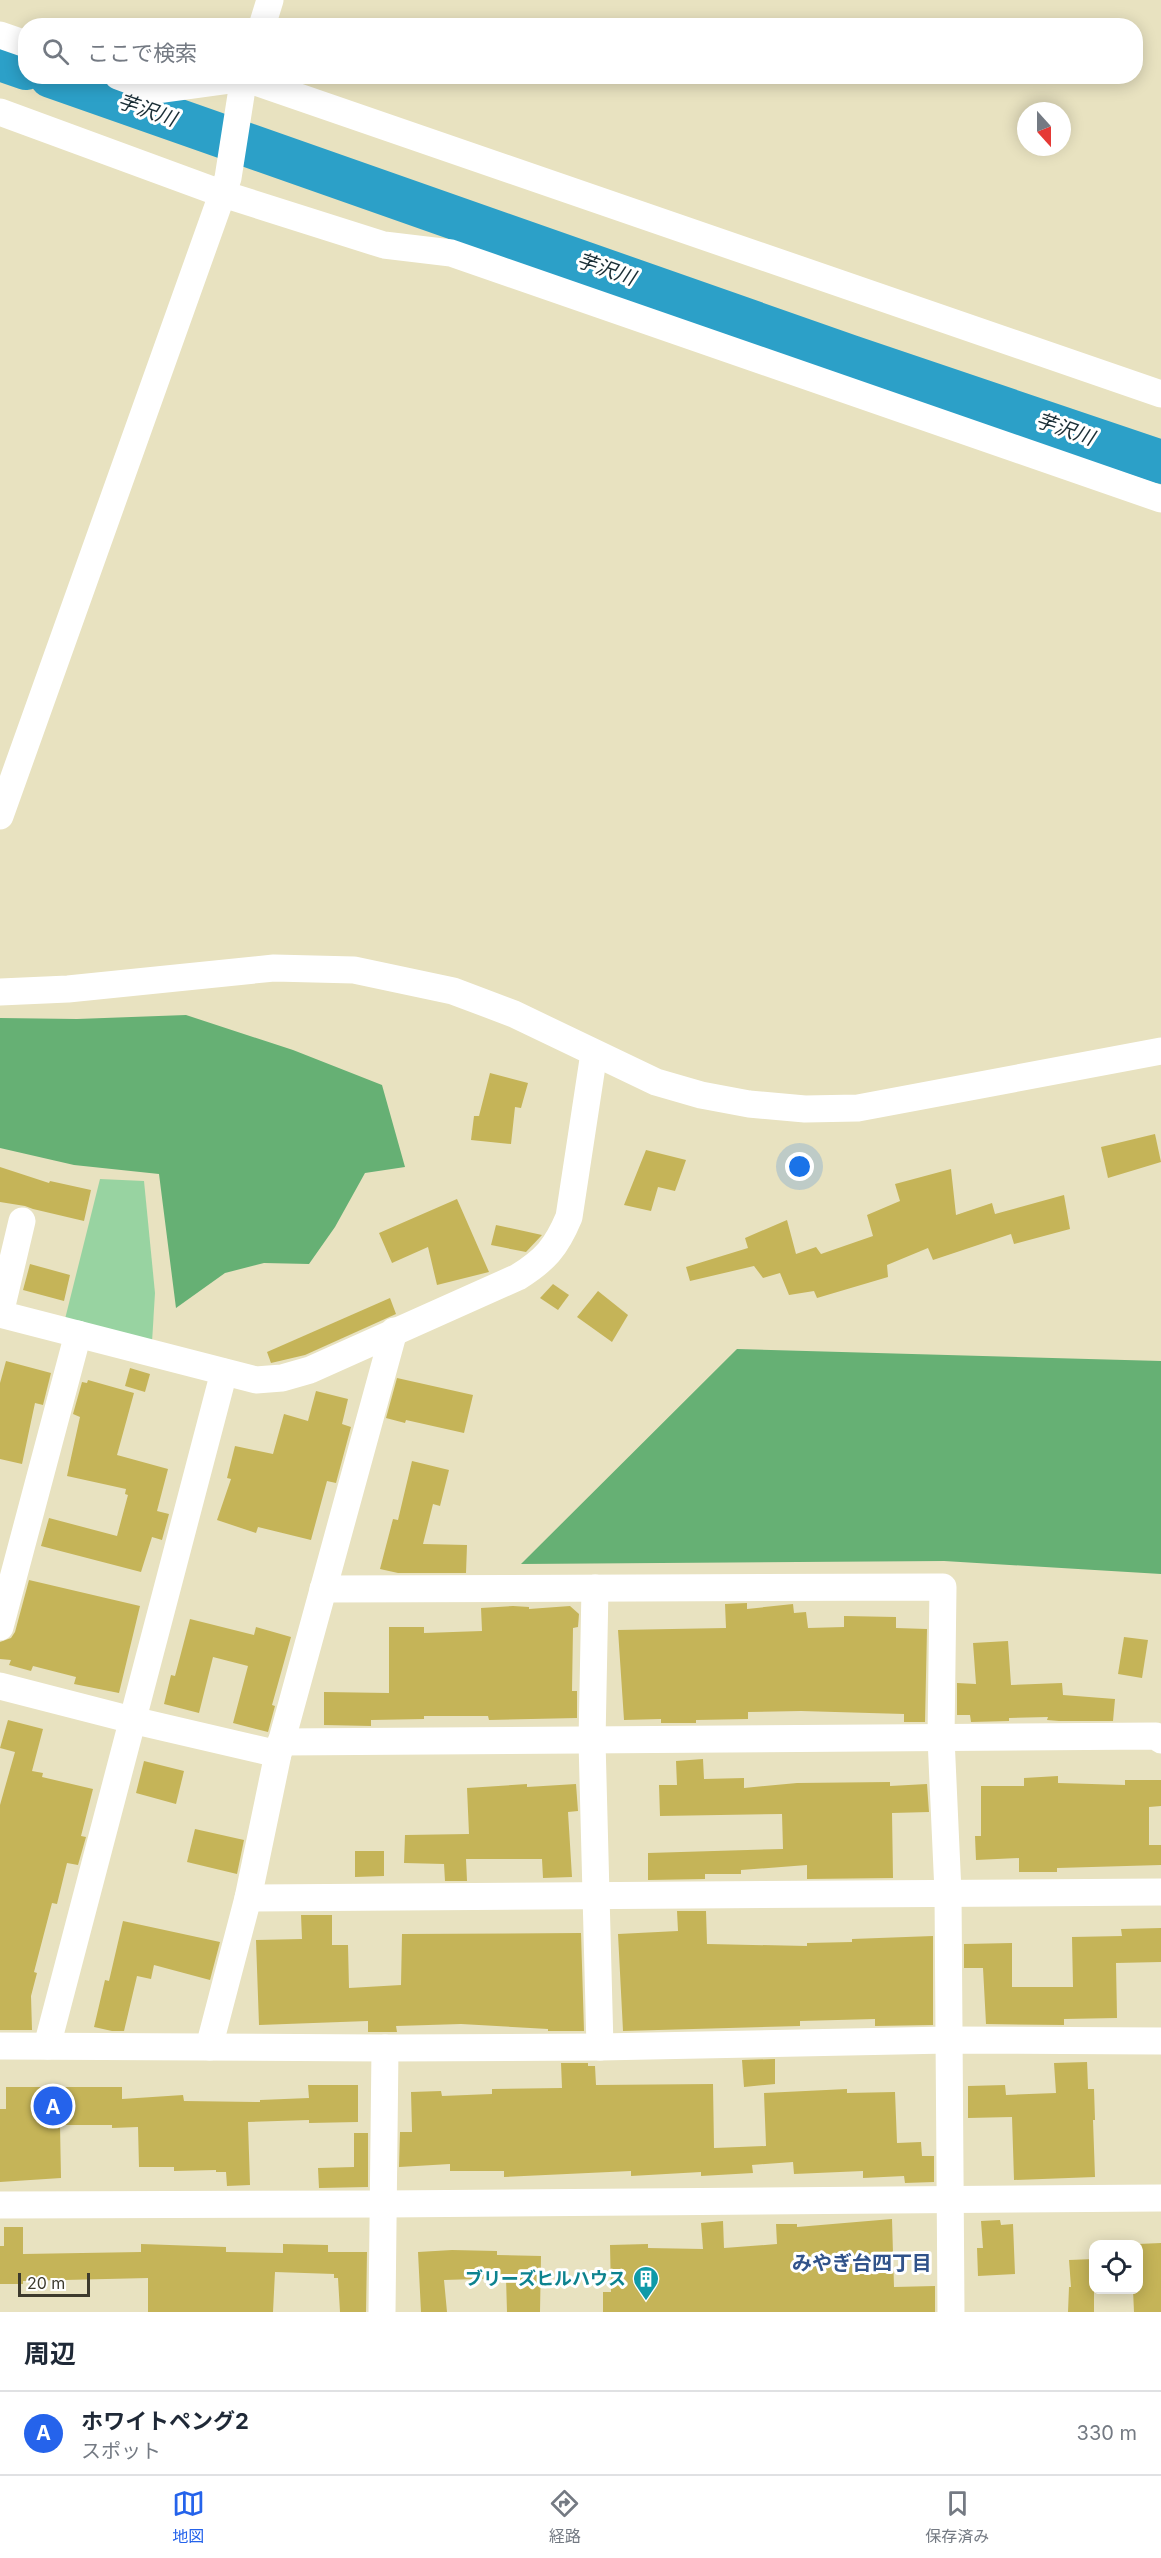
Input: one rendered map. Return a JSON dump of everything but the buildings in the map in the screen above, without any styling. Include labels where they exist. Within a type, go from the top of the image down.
[{"type":"street","points":[[264,18],[270,0]]},
{"type":"street","points":[[0,35],[18,41]]},
{"type":"street","points":[[140,84],[156,90],[197,84]]},
{"type":"street","points":[[0,816],[225,186],[243,84]]},
{"type":"street","points":[[264,84],[1161,394]]},
{"type":"street","points":[[0,112],[225,186],[384,245],[451,253],[1161,499]]},
{"type":"street","points":[[0,992],[68,989],[274,968],[354,970],[453,991],[514,1014],[656,1082],[701,1095],[749,1104],[805,1109],[858,1108],[1161,1051]]},
{"type":"street","points":[[22,1221],[0,1314],[256,1380],[282,1378],[310,1370],[518,1277],[540,1262],[559,1242],[569,1217],[594,1053]]},
{"type":"street","points":[[209,2047],[248,1898],[280,1748],[394,1331]]},
{"type":"street","points":[[0,1627],[78,1334]]},
{"type":"street","points":[[46,2046],[224,1372]]},
{"type":"street","points":[[323,1589],[943,1587],[941,1738],[948,1892],[951,2312]]},
{"type":"street","points":[[595,1588],[592,1741],[598,1895],[600,2047]]},
{"type":"street","points":[[0,1686],[132,1720],[280,1748],[592,1741],[1156,1736],[1161,1740]]},
{"type":"street","points":[[248,1898],[1161,1892]]},
{"type":"street","points":[[0,2046],[385,2048],[600,2047],[948,2040],[1161,2041]]},
{"type":"street","points":[[382,2312],[385,2048]]},
{"type":"street","points":[[0,2205],[1161,2198]]},
{"type":"green space","points":[[186,1015],[293,1050],[382,1085],[405,1167],[365,1173],[335,1227],[309,1264],[264,1263],[225,1273],[176,1308],[159,1174],[74,1165],[0,1148],[0,1018],[77,1019]]},
{"type":"green space","points":[[100,1179],[144,1181],[155,1293],[152,1342],[65,1319]]},
{"type":"green space","points":[[737,1349],[1161,1361],[1161,1574],[944,1561],[521,1564]]},
{"type":"waterway","name":"芋沢川","points":[[0,59],[18,65]]},
{"type":"waterway","name":"芋沢川","points":[[74,84],[851,357],[1161,462]]},
{"type":"place","name":"ホワイトペング2","points":[[53,2106]]},
{"type":"place","name":"ブリーズヒルハウス","points":[[646,2302]]},
{"type":"district","name":"みやぎ台四丁目","points":[[862,2263]]}]
